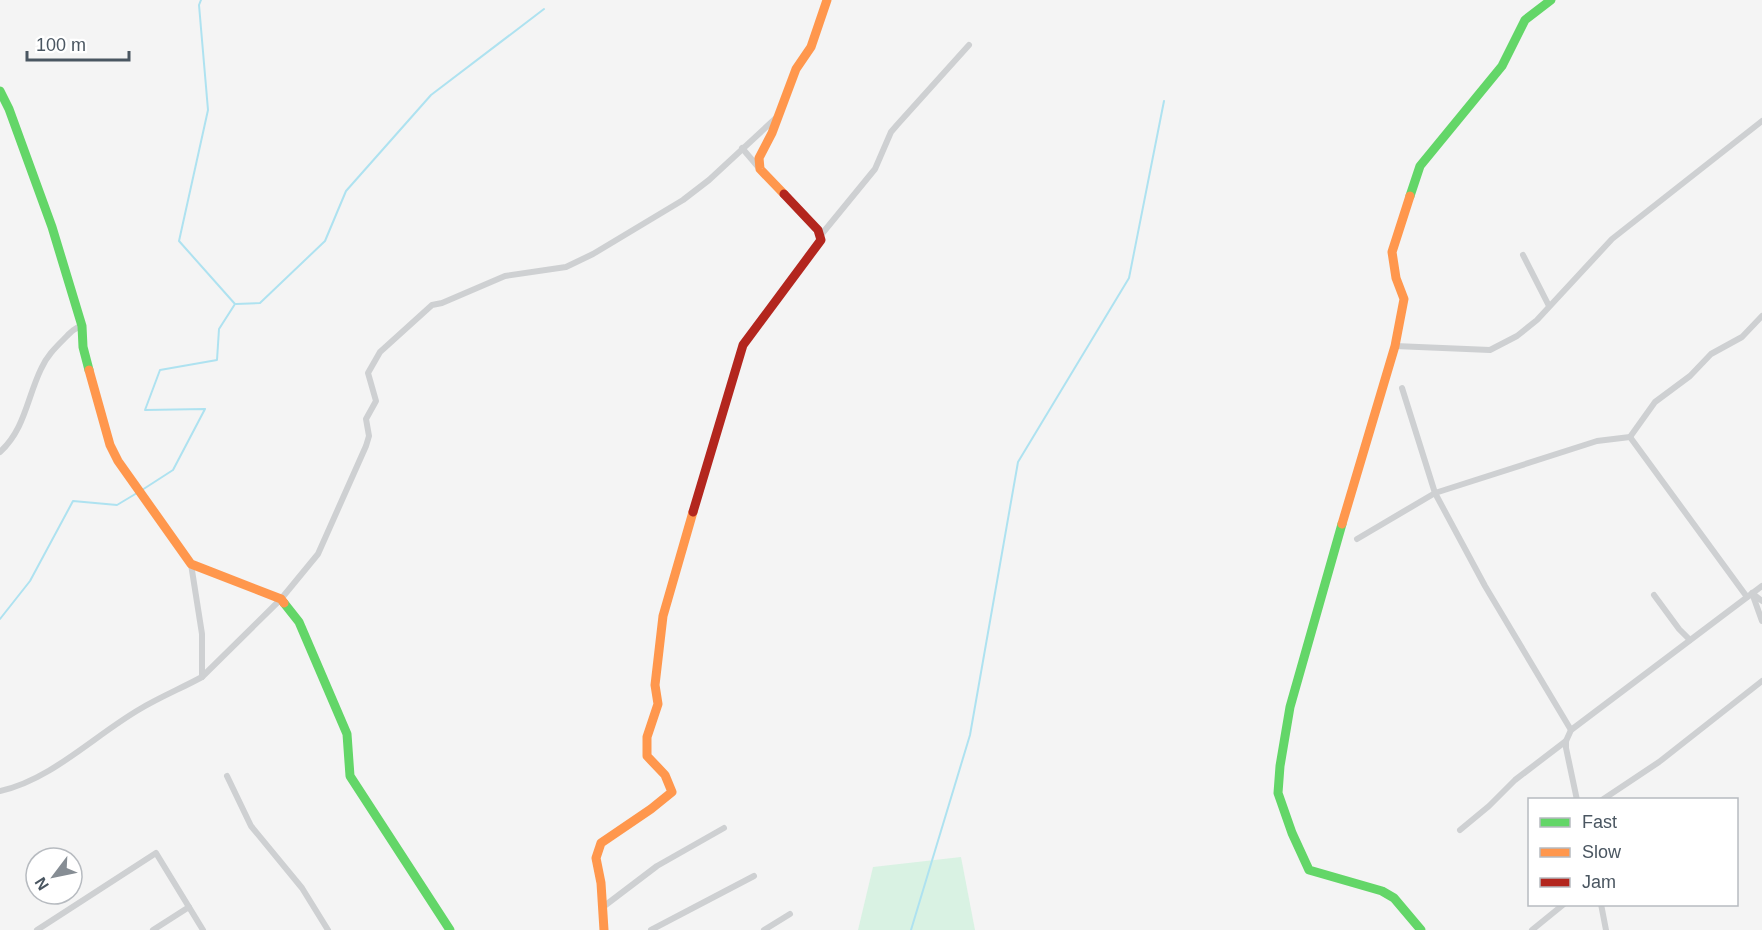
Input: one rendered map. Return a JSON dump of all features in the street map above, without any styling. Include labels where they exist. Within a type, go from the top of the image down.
[{"type":"street","points":[[760,169],[759,158],[778,117],[796,69],[811,47],[827,0]]},
{"type":"street","points":[[1421,930],[1394,898],[1382,891],[1310,870],[1292,833],[1278,793],[1280,766],[1290,707],[1395,346],[1404,298],[1396,278],[1392,252],[1420,166],[1502,66],[1525,20],[1551,0]]},
{"type":"street","points":[[604,930],[601,883],[596,858],[601,843],[672,792],[664,775],[647,756],[647,737],[658,704],[655,685],[663,616],[738,357],[743,345],[814,251],[821,240],[821,235],[874,169],[891,132],[969,45]]},
{"type":"street","points":[[0,91],[9,109],[49,218],[82,326],[83,347],[110,445],[118,461],[133,480],[138,492],[191,564],[202,634],[202,677]]},
{"type":"street","points":[[0,791],[18,787],[37,777],[140,708],[202,677],[281,598],[318,554],[366,446],[369,436],[366,419],[376,401],[368,373],[380,352],[432,305],[442,303],[505,276],[566,267],[593,254],[683,200],[709,180],[778,117]]},
{"type":"street","points":[[1395,346],[1490,350],[1517,336],[1537,320],[1612,239],[1762,121]]},
{"type":"street","points":[[742,148],[821,235]]},
{"type":"street","points":[[1523,255],[1549,306]]},
{"type":"street","points":[[1357,539],[1436,493],[1597,441],[1630,437],[1655,402],[1690,376],[1711,354],[1742,337],[1762,316]]},
{"type":"street","points":[[0,452],[18,429],[28,408],[41,367],[54,348],[75,328],[82,326]]},
{"type":"street","points":[[1402,388],[1436,493],[1485,586],[1571,730]]},
{"type":"street","points":[[1630,437],[1750,595],[1762,621]]},
{"type":"street","points":[[191,564],[281,598],[299,622],[347,734],[350,776],[450,930]]},
{"type":"street","points":[[1577,798],[1566,748],[1566,741],[1571,730],[1762,586]]},
{"type":"street","points":[[1654,595],[1690,640]]},
{"type":"street","points":[[1750,595],[1762,602]]},
{"type":"street","points":[[1605,798],[1659,762],[1762,681]]},
{"type":"street","points":[[1460,830],[1515,780],[1566,741]]},
{"type":"street","points":[[227,776],[251,826],[302,888],[328,930]]},
{"type":"street","points":[[603,907],[657,866],[724,828]]},
{"type":"street","points":[[37,930],[156,853],[203,930]]},
{"type":"street","points":[[651,930],[754,876]]},
{"type":"street","points":[[1532,930],[1562,906]]},
{"type":"street","points":[[1600,906],[1606,930]]},
{"type":"street","points":[[153,930],[189,907]]},
{"type":"street","points":[[764,930],[790,914]]},
{"type":"green space","points":[[961,857],[975,930],[858,930],[873,867]]},
{"type":"waterway","points":[[142,490],[173,470],[205,409],[145,410],[160,370],[217,360],[219,329],[235,304],[179,241],[208,110],[199,5],[201,0]]},
{"type":"waterway","points":[[236,304],[260,303],[325,241],[346,191],[431,95],[544,9]]},
{"type":"waterway","points":[[911,930],[970,735],[1018,462],[1129,278],[1164,101]]},
{"type":"waterway","points":[[0,619],[30,581],[73,501],[117,505],[137,493]]},
{"type":"traffic: fast","points":[[1410,196],[1420,166],[1502,66],[1525,20],[1551,0]]},
{"type":"traffic: fast","points":[[0,91],[9,109],[52,227],[82,326],[83,347],[89,370]]},
{"type":"traffic: fast","points":[[1342,524],[1290,707],[1278,793],[1292,833],[1309,870],[1382,891],[1394,898],[1421,930]]},
{"type":"traffic: fast","points":[[284,603],[299,622],[347,734],[350,776],[450,930]]},
{"type":"traffic: slow","points":[[784,194],[760,169],[759,158],[772,133],[796,69],[811,47],[827,0]]},
{"type":"traffic: slow","points":[[1342,524],[1395,346],[1404,299],[1396,278],[1392,252],[1410,196]]},
{"type":"traffic: slow","points":[[89,370],[110,445],[118,461],[191,564],[281,599],[284,603]]},
{"type":"traffic: slow","points":[[604,930],[601,883],[596,858],[601,843],[672,792],[665,775],[647,756],[647,737],[658,704],[655,685],[663,616],[693,512]]},
{"type":"traffic: jam","points":[[693,512],[743,345],[821,240],[818,230],[784,194]]}]
